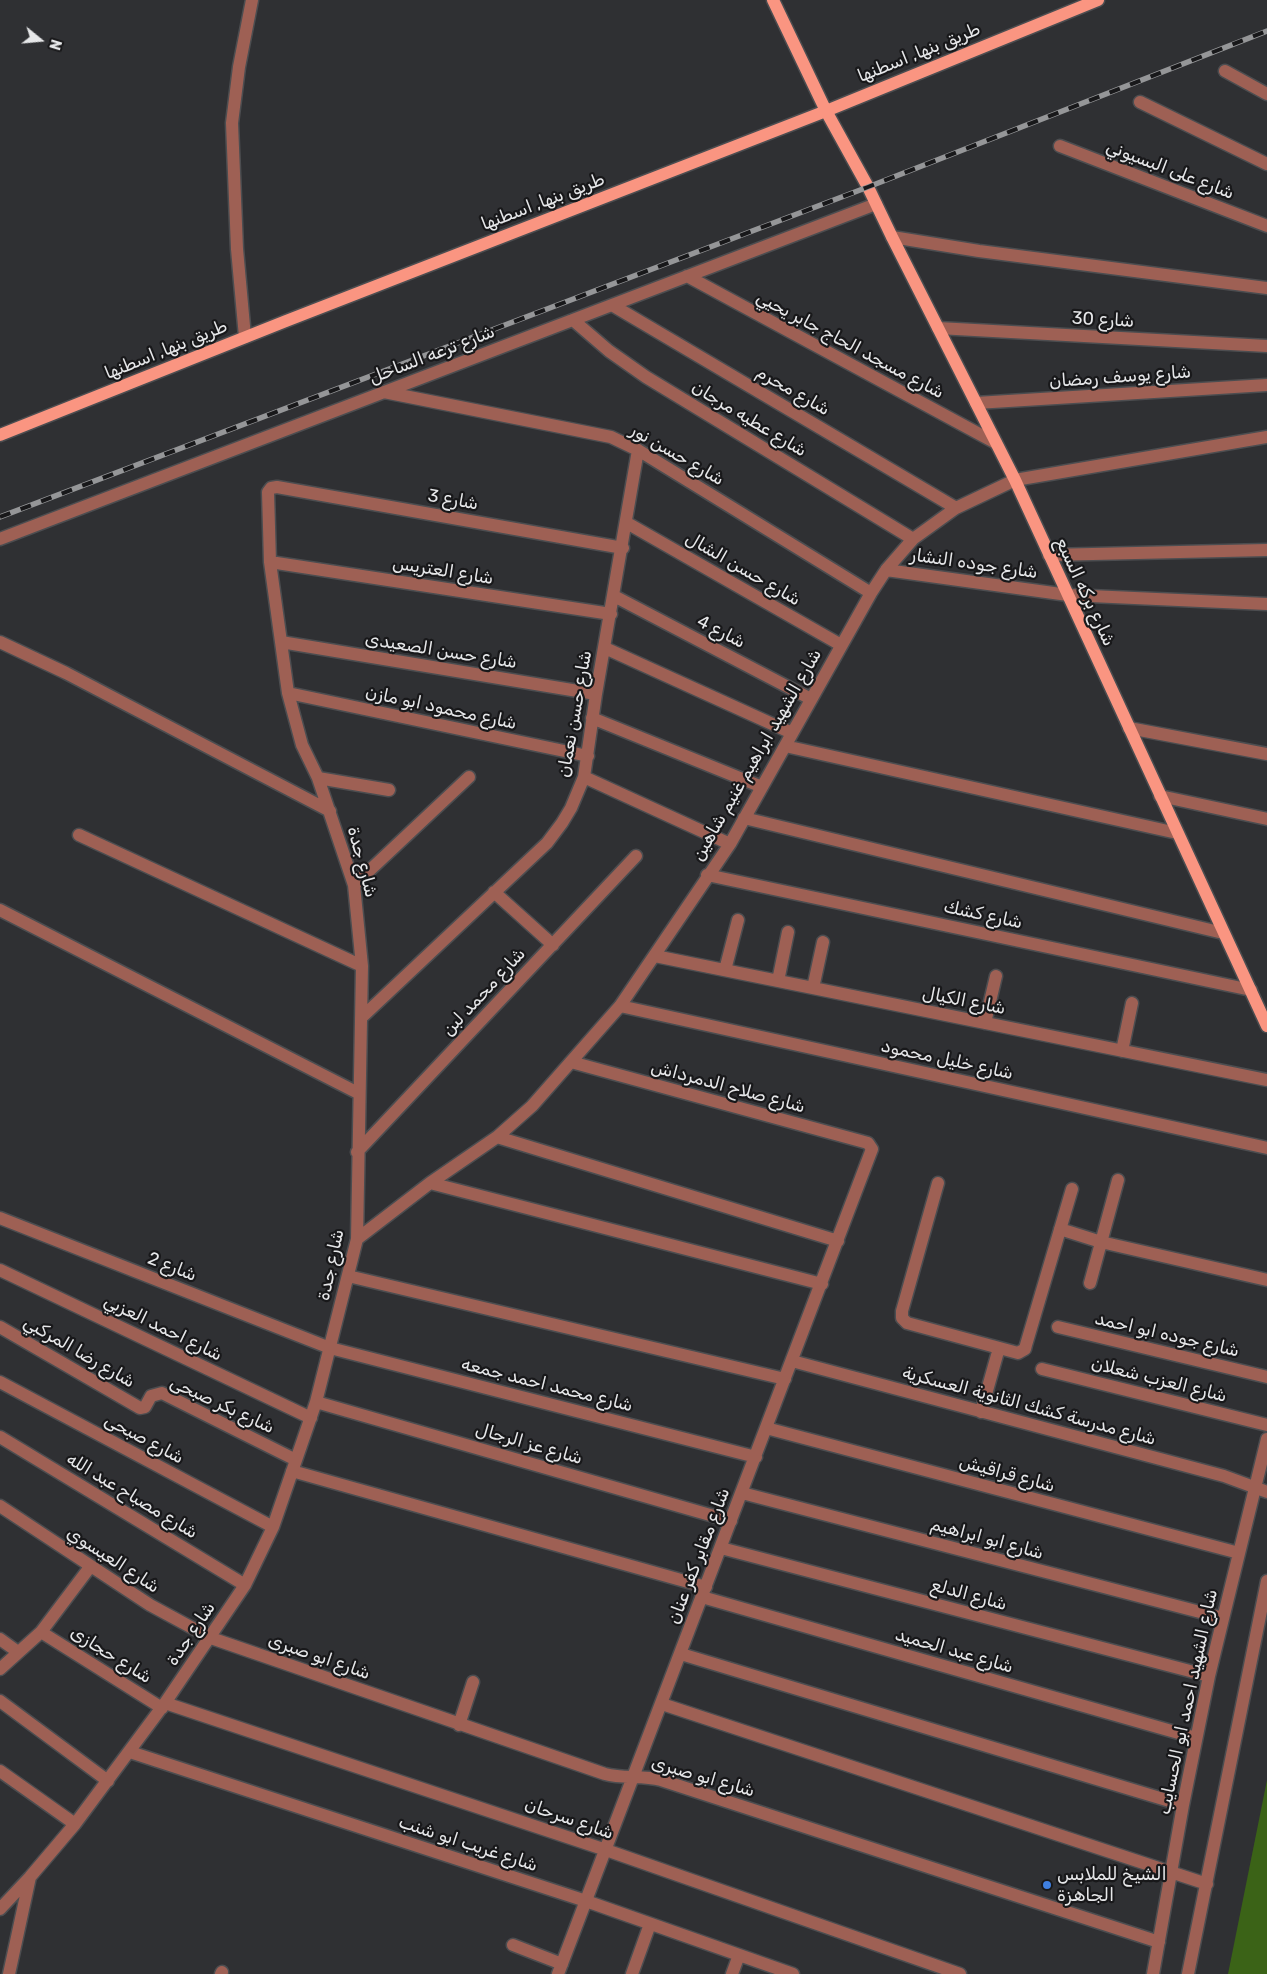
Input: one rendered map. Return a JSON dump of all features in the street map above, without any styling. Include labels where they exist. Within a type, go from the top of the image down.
[{"type":"main road","name":"شارع بركه السبع","points":[[774,0],[826,110],[862,176],[1014,480],[1267,1026]]},
{"type":"main road","name":"طريق بنها, اسطنها","points":[[0,435],[826,110],[1098,0]]},
{"type":"street","points":[[245,337],[237,249],[232,123],[238,67],[252,0]]},
{"type":"street","points":[[1225,71],[1267,94]]},
{"type":"street","points":[[1140,102],[1267,164]]},
{"type":"street","name":"شارع على البسيوني","points":[[1060,146],[1267,226]]},
{"type":"street","name":"شارع ترعه الساحل","points":[[0,539],[876,204]]},
{"type":"street","points":[[892,237],[979,251],[1267,288]]},
{"type":"street","name":"شارع مسجد الحاج جابر يحيي","points":[[687,276],[996,444]]},
{"type":"street","name":"شارع محرم","points":[[612,305],[956,508]]},
{"type":"street","name":"شارع عطيه مرجان","points":[[573,320],[609,351],[646,378],[913,539]]},
{"type":"street","name":"شارع 30","points":[[938,328],[1267,346]]},
{"type":"street","name":"شارع يوسف رمضان","points":[[976,403],[1267,385]]},
{"type":"street","name":"شارع حسن نور","points":[[384,392],[611,437],[638,450],[871,593]]},
{"type":"street","name":"شارع الشهيد ابراهيم غنيم شاهين","points":[[357,1239],[430,1183],[496,1137],[532,1106],[620,1006],[707,875],[730,844],[871,593],[886,570],[913,539],[956,508],[1014,480],[1267,437]]},
{"type":"street","name":"شارع حسن نعمان","points":[[360,1018],[547,843],[567,815],[584,777],[592,718],[627,523],[638,450]]},
{"type":"street","name":"شارع 3","points":[[277,487],[622,548]]},
{"type":"street","name":"شارع جدة","points":[[0,1908],[76,1824],[164,1705],[245,1585],[272,1526],[311,1418],[357,1239],[358,1092],[362,966],[354,885],[318,778],[302,745],[288,693],[270,562],[268,499],[271,488],[277,487]]},
{"type":"street","name":"شارع حسن الشال","points":[[627,523],[842,645]]},
{"type":"street","points":[[1049,555],[1267,550]]},
{"type":"street","name":"شارع العتريس","points":[[270,562],[611,614]]},
{"type":"street","name":"شارع جوده النشار","points":[[886,570],[1068,595],[1267,604]]},
{"type":"street","name":"شارع 4","points":[[614,596],[811,699]]},
{"type":"street","points":[[0,642],[66,673],[330,812]]},
{"type":"street","name":"شارع حسن الصعيدى","points":[[281,642],[596,694]]},
{"type":"street","points":[[604,648],[792,732]]},
{"type":"street","name":"شارع محمود ابو مازن","points":[[288,693],[588,756]]},
{"type":"street","points":[[592,718],[762,787]]},
{"type":"street","points":[[1129,728],[1267,754]]},
{"type":"street","points":[[785,746],[1177,833]]},
{"type":"street","points":[[354,885],[469,777]]},
{"type":"street","points":[[584,777],[730,844]]},
{"type":"street","points":[[318,778],[389,790]]},
{"type":"street","points":[[1160,796],[1267,819]]},
{"type":"street","points":[[744,818],[1223,933]]},
{"type":"street","points":[[79,835],[362,966]]},
{"type":"street","name":"شارع محمد لبن","points":[[358,1152],[636,856]]},
{"type":"street","name":"شارع كشك","points":[[707,875],[1251,990]]},
{"type":"street","points":[[494,892],[553,945]]},
{"type":"street","points":[[0,910],[358,1092]]},
{"type":"street","points":[[725,970],[738,920]]},
{"type":"street","points":[[778,981],[788,932]]},
{"type":"street","points":[[813,988],[823,942]]},
{"type":"street","name":"شارع الكيال","points":[[655,956],[1267,1080]]},
{"type":"street","points":[[985,1023],[996,976]]},
{"type":"street","points":[[1122,1051],[1132,1003]]},
{"type":"street","name":"شارع خليل محمود","points":[[620,1006],[1267,1148]]},
{"type":"street","name":"شارع صلاح الدمرداش","points":[[571,1062],[868,1144],[872,1150]]},
{"type":"street","points":[[496,1137],[838,1241]]},
{"type":"street","name":"شارع مقابر كفر عنان","points":[[560,1969],[872,1150]]},
{"type":"street","points":[[1090,1283],[1118,1180]]},
{"type":"street","points":[[430,1183],[822,1284]]},
{"type":"street","points":[[938,1183],[902,1312],[902,1318],[907,1323],[1018,1353],[1025,1349],[1072,1189]]},
{"type":"street","name":"شارع 2","points":[[0,1218],[330,1348]]},
{"type":"street","points":[[1060,1229],[1101,1242],[1267,1280]]},
{"type":"street","name":"شارع احمد العزبي","points":[[0,1270],[311,1418]]},
{"type":"street","points":[[348,1276],[785,1379]]},
{"type":"street","name":"شارع رضا المركبي","points":[[0,1327],[140,1408]]},
{"type":"street","name":"شارع جوده ابو احمد","points":[[1058,1327],[1267,1377]]},
{"type":"street","name":"شارع محمد احمد جمعه","points":[[330,1348],[756,1457]]},
{"type":"street","points":[[981,1412],[999,1348]]},
{"type":"street","name":"شارع مدرسة كشك الثانوية العسكرية","points":[[792,1361],[1224,1476],[1261,1490]]},
{"type":"street","name":"شارع العزب شعلان","points":[[1042,1369],[1267,1425]]},
{"type":"street","name":"شارع صبحى","points":[[0,1382],[272,1526]]},
{"type":"street","name":"شارع بكر صبحى","points":[[140,1408],[145,1407],[154,1393],[162,1393],[294,1465],[704,1592]]},
{"type":"street","name":"شارع عز الرجال","points":[[316,1402],[731,1521]]},
{"type":"street","name":"شارع قراقيش","points":[[766,1428],[1239,1553]]},
{"type":"street","name":"شارع مصباح عبد الله","points":[[0,1437],[245,1585]]},
{"type":"street","name":"شارع الشهيد احمد ابو الحسايب","points":[[1153,1974],[1183,1806],[1209,1676],[1239,1553],[1261,1490],[1267,1438]]},
{"type":"street","name":"شارع ابو ابراهيم","points":[[742,1493],[1223,1618]]},
{"type":"street","name":"شارع العيسوي","points":[[0,1506],[150,1605],[210,1638]]},
{"type":"street","name":"شارع الدلع","points":[[721,1548],[1209,1676]]},
{"type":"street","points":[[0,1669],[41,1632],[90,1567]]},
{"type":"street","points":[[1188,1974],[1267,1581]]},
{"type":"street","name":"شارع عبد الحميد","points":[[704,1592],[1196,1738]]},
{"type":"street","name":"شارع حجازى","points":[[41,1632],[164,1705]]},
{"type":"street","name":"شارع ابو صبرى","points":[[210,1638],[604,1774],[661,1780],[1159,1942]]},
{"type":"street","points":[[0,1639],[18,1652]]},
{"type":"street","points":[[681,1654],[1183,1806]]},
{"type":"street","points":[[459,1725],[473,1682]]},
{"type":"street","points":[[0,1701],[108,1781]]},
{"type":"street","points":[[662,1704],[1207,1884]]},
{"type":"street","name":"شارع سرحان","points":[[164,1705],[606,1850],[960,1974]]},
{"type":"street","name":"شارع غريب ابو شنب","points":[[130,1752],[586,1901],[793,1974]]},
{"type":"street","points":[[0,1771],[76,1824]]},
{"type":"street","points":[[9,1974],[30,1877]]},
{"type":"street","points":[[632,1974],[650,1924]]},
{"type":"street","points":[[513,1945],[560,1969]]},
{"type":"street","points":[[732,1974],[739,1955]]},
{"type":"green space","points":[[1267,1780],[1267,1974],[1228,1974]]},
{"type":"railway","points":[[0,517],[868,187],[1267,31]]},
{"type":"place","name":"الشيخ للملابس الجاهزة","points":[[1047,1885]]}]
